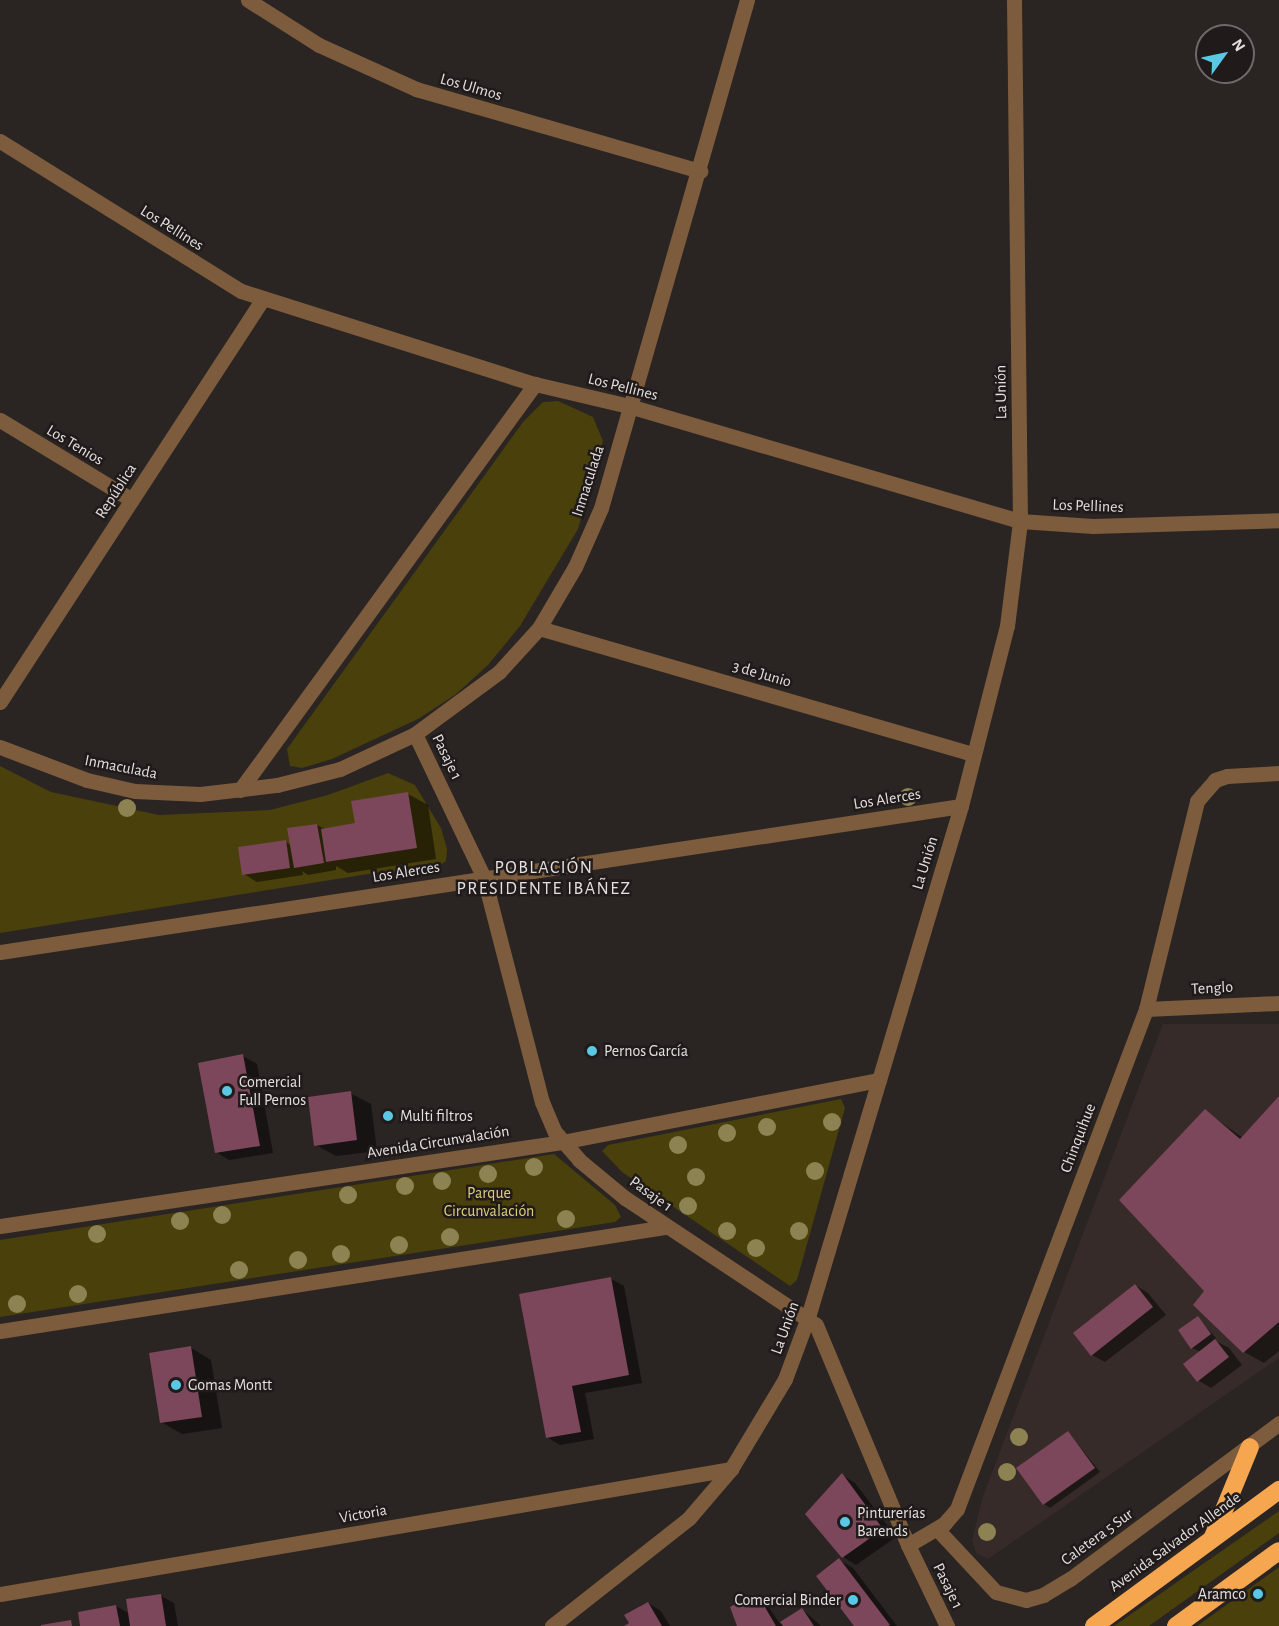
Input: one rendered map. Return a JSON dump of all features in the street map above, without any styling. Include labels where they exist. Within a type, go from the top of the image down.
[{"type":"highway","points":[[1213,1538],[1250,1447]]},
{"type":"highway","name":"Avenida Salvador Allende","points":[[1094,1626],[1279,1490]]},
{"type":"highway","points":[[1176,1626],[1279,1551]]},
{"type":"street","name":"Los Ulmos","points":[[248,0],[319,45],[416,89],[700,171]]},
{"type":"street","name":"Inmaculada","points":[[0,747],[87,780],[135,791],[200,794],[277,785],[340,769],[415,734],[499,672],[539,628],[574,567],[601,508],[629,406],[700,171],[747,0]]},
{"type":"street","name":"La Unión","points":[[552,1626],[689,1518],[731,1468],[772,1404],[808,1317],[961,806],[1007,626],[1020,521],[1014,0]]},
{"type":"street","name":"Los Pellines","points":[[0,141],[221,280],[262,300],[535,384],[629,406],[1020,521],[1117,526],[1279,520]]},
{"type":"street","name":"República","points":[[0,702],[262,300]]},
{"type":"street","points":[[240,790],[535,384]]},
{"type":"street","name":"Los Tenios","points":[[0,420],[132,500]]},
{"type":"street","name":"3 de Junio","points":[[539,628],[974,754]]},
{"type":"street","name":"Pasaje 1","points":[[415,734],[484,878],[542,1102],[562,1142],[588,1168],[666,1227],[808,1317],[821,1333],[908,1545],[947,1626]]},
{"type":"street","name":"Chinquihue","points":[[908,1545],[937,1529],[957,1509],[1146,1009],[1197,801],[1205,789],[1227,776],[1279,773]]},
{"type":"street","name":"Los Alerces","points":[[0,952],[961,806]]},
{"type":"street","name":"Tenglo","points":[[1146,1009],[1279,1003]]},
{"type":"street","name":"Avenida Circunvalación","points":[[0,1226],[562,1142],[879,1080]]},
{"type":"street","points":[[0,1331],[666,1227]]},
{"type":"street","name":"Caletera 5 Sur","points":[[937,1529],[996,1592],[1026,1600],[1070,1580],[1279,1423]]},
{"type":"street","name":"Victoria","points":[[0,1594],[731,1468]]},
{"type":"shaded area","points":[[1163,1024],[1279,1024],[1279,1358],[988,1559],[976,1553],[972,1540],[983,1496]]},
{"type":"green space","points":[[558,401],[593,417],[603,441],[578,529],[520,626],[488,665],[455,695],[418,719],[332,759],[302,768],[290,766],[287,749],[523,422],[543,402]]},
{"type":"green space","points":[[0,766],[51,792],[159,815],[270,810],[328,795],[388,773],[415,785],[441,828],[447,849],[446,861],[430,871],[381,872],[0,933]]},
{"type":"green space","points":[[841,1099],[845,1108],[797,1280],[790,1286],[622,1172],[602,1151],[608,1145]]},
{"type":"green space","name":"Parque Circunvalación","points":[[554,1154],[615,1205],[621,1217],[615,1222],[0,1317],[0,1240]]},
{"type":"green space","points":[[1279,1511],[1279,1533],[1149,1626],[1114,1626]]},
{"type":"green space","name":"Aramco","points":[[1279,1567],[1279,1626],[1197,1626]]},
{"type":"building","points":[[408,792],[417,848],[326,862],[321,829],[355,823],[351,801]]},
{"type":"building","points":[[317,824],[324,863],[294,868],[287,828]]},
{"type":"building","points":[[286,840],[290,868],[242,875],[238,847]]},
{"type":"building","name":"Comercial Full Pernos","points":[[243,1054],[260,1146],[215,1153],[198,1063]]},
{"type":"building","points":[[351,1091],[357,1140],[314,1146],[308,1097]]},
{"type":"building","points":[[1279,1096],[1279,1322],[1243,1353],[1193,1305],[1204,1291],[1119,1200],[1205,1109],[1240,1139]]},
{"type":"building","points":[[611,1277],[629,1375],[572,1386],[581,1432],[546,1438],[519,1294]]},
{"type":"building","points":[[1135,1284],[1153,1307],[1091,1356],[1073,1333]]},
{"type":"building","points":[[1198,1316],[1211,1334],[1191,1349],[1178,1330]]},
{"type":"building","points":[[1215,1339],[1229,1357],[1197,1382],[1183,1364]]},
{"type":"building","name":"Gomas Montt","points":[[191,1346],[202,1417],[160,1423],[149,1353]]},
{"type":"building","points":[[1068,1431],[1095,1468],[1043,1505],[1016,1468]]},
{"type":"building","name":"Pinturerías Barends","points":[[842,1473],[883,1529],[842,1558],[805,1514]]},
{"type":"building","name":"Comercial Binder","points":[[839,1558],[890,1625],[854,1626],[816,1576]]},
{"type":"building","points":[[161,1594],[166,1626],[130,1626],[126,1599]]},
{"type":"building","points":[[753,1594],[759,1604],[762,1602],[776,1626],[737,1626],[730,1607]]},
{"type":"building","points":[[648,1602],[662,1626],[624,1626],[629,1623],[624,1615]]},
{"type":"building","points":[[116,1605],[120,1626],[80,1626],[78,1612]]},
{"type":"building","points":[[802,1608],[814,1626],[783,1626],[780,1622]]},
{"type":"building","points":[[71,1620],[72,1626],[41,1626],[41,1625]]},
{"type":"place","name":"Pernos García","points":[[592,1051]]},
{"type":"place","name":"Comercial Full Pernos","points":[[227,1091]]},
{"type":"place","name":"Multi filtros","points":[[388,1116]]},
{"type":"place","name":"Gomas Montt","points":[[176,1385]]},
{"type":"place","name":"Pinturerías Barends","points":[[845,1522]]},
{"type":"place","name":"Aramco","points":[[1258,1594]]},
{"type":"place","name":"Comercial Binder","points":[[853,1600]]},
{"type":"district","name":"POBLACIÓN PRESIDENTE IBÁÑEZ","points":[[544,879]]}]
